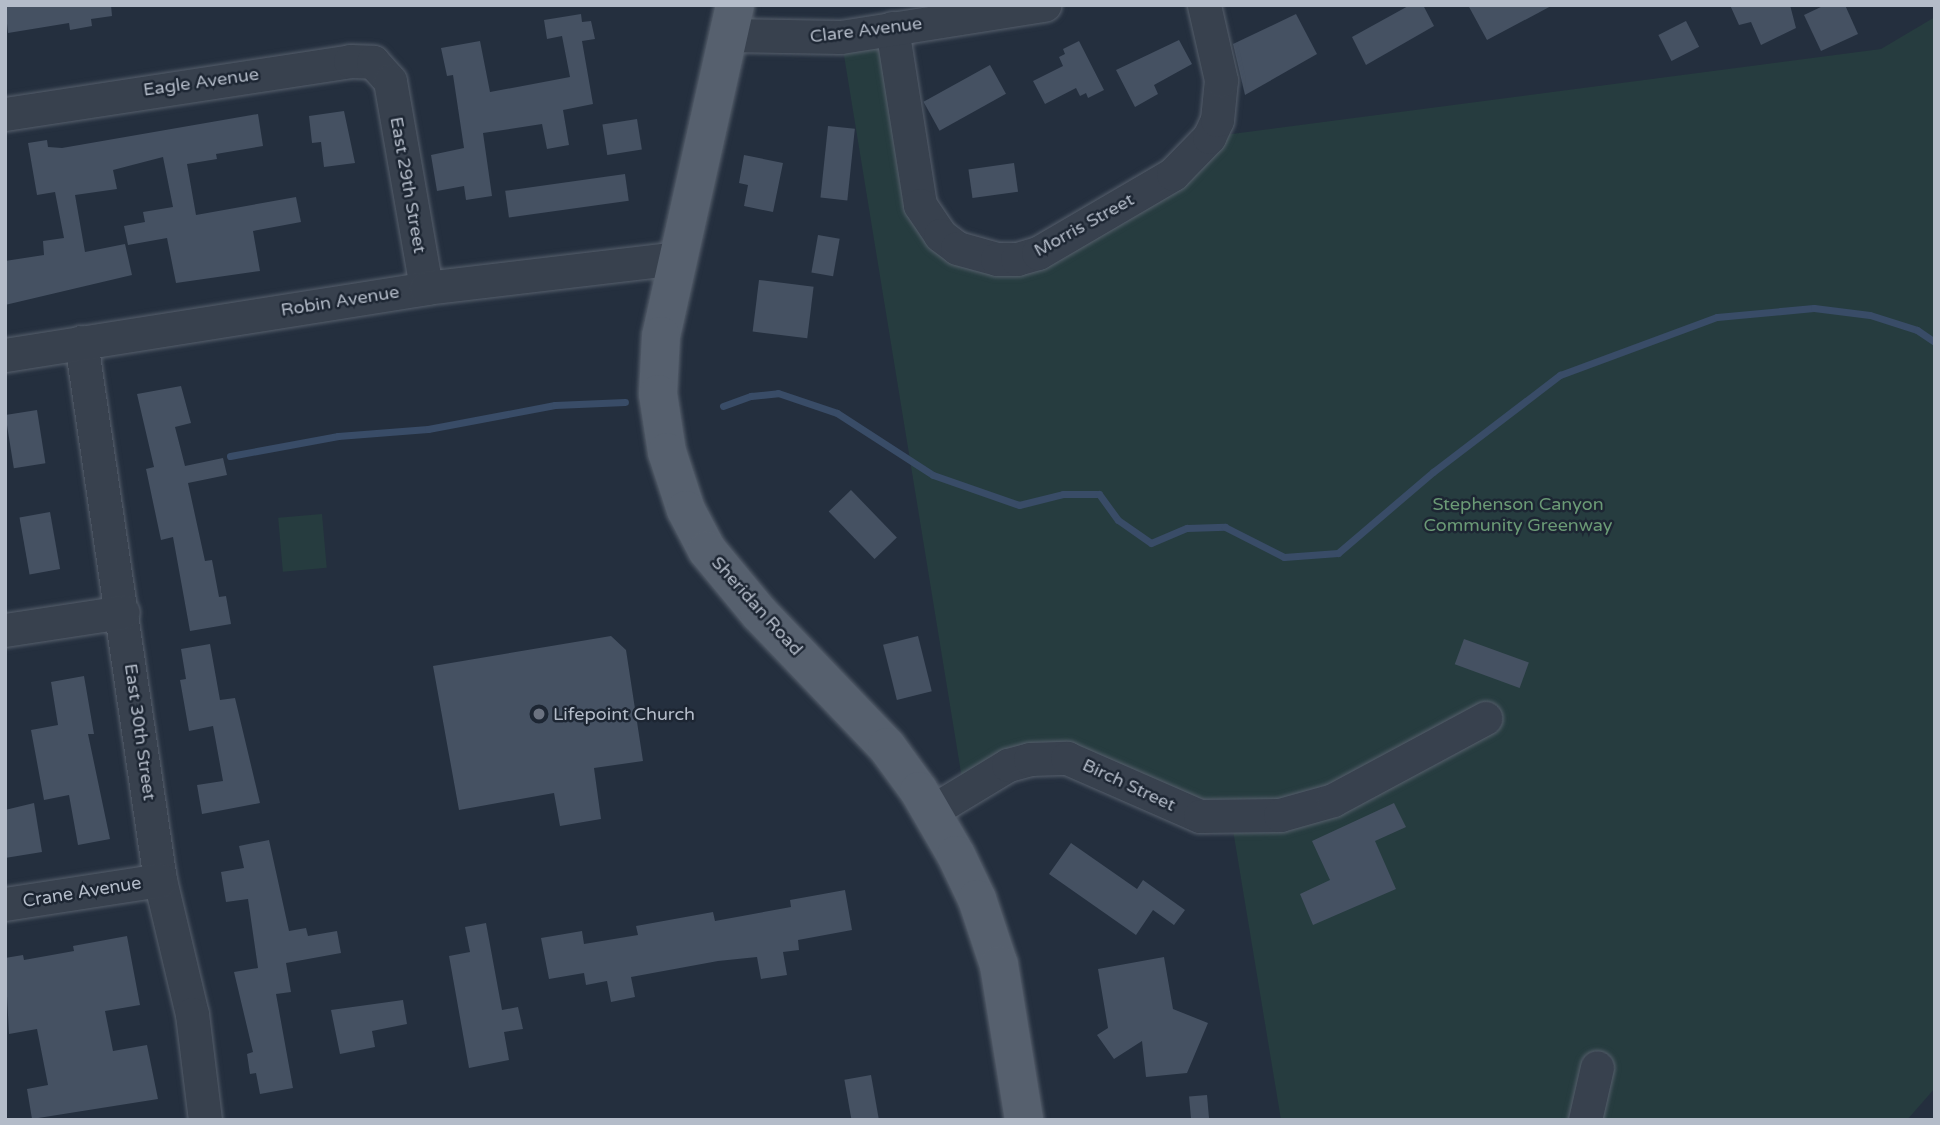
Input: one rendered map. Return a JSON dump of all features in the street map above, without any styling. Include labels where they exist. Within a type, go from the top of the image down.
[{"type":"main road","name":"Sheridan Road","points":[[732,20],[661,336],[658,394],[667,452],[686,510],[707,550],[732,583],[887,747],[932,811],[977,899],[993,944],[1024,1120]]},
{"type":"street","name":"Clare Avenue","points":[[732,20],[841,37],[1044,5]]},
{"type":"street","name":"Morris Street","points":[[892,28],[920,205],[940,235],[957,248],[997,260],[1017,259],[1038,253],[1173,174],[1209,137],[1217,120],[1221,80],[1204,5]]},
{"type":"street","name":"Eagle Avenue","points":[[5,114],[350,61],[373,62],[390,81]]},
{"type":"street","name":"East 29th Street","points":[[390,81],[426,288]]},
{"type":"street","name":"Robin Avenue","points":[[5,355],[426,288],[677,258]]},
{"type":"street","name":"East 30th Street","points":[[81,342],[123,612],[160,880],[192,1014],[205,1120]]},
{"type":"street","points":[[5,631],[123,612]]},
{"type":"street","name":"Birch Street","points":[[932,811],[1008,765],[1030,759],[1067,758],[1200,816],[1293,813],[1334,800],[1485,718]]},
{"type":"street","name":"Crane Avenue","points":[[5,904],[160,880]]},
{"type":"street","points":[[1585,1120],[1597,1067]]},
{"type":"green space","name":"Stephenson Canyon Community Greenway","points":[[1935,17],[1935,1088],[1907,1120],[1281,1120],[1231,818],[1083,762],[964,791],[841,37],[892,28],[920,205],[997,259],[1209,137],[1881,49]]},
{"type":"green space","points":[[322,514],[327,568],[283,572],[278,518]]},
{"type":"building","points":[[5,5],[111,5],[112,16],[91,19],[92,26],[70,30],[69,23],[8,33]]},
{"type":"building","points":[[1410,5],[1423,5],[1434,26],[1366,65],[1352,37]]},
{"type":"building","points":[[1468,5],[1553,5],[1487,40]]},
{"type":"building","points":[[1730,5],[1790,5],[1796,28],[1761,45],[1751,22],[1739,25]]},
{"type":"building","points":[[1825,5],[1845,5],[1858,34],[1821,51],[1804,15]]},
{"type":"building","points":[[581,14],[582,22],[591,21],[595,39],[582,41],[593,104],[563,110],[569,145],[547,149],[542,124],[483,133],[492,196],[466,200],[464,186],[437,191],[431,155],[464,148],[453,75],[447,76],[441,48],[480,41],[490,92],[570,77],[562,36],[547,39],[544,20]]},
{"type":"building","points":[[1296,14],[1317,54],[1245,95],[1233,44]]},
{"type":"building","points":[[1686,21],[1699,47],[1672,61],[1658,35]]},
{"type":"building","points":[[1179,40],[1192,64],[1154,85],[1158,94],[1135,107],[1116,70]]},
{"type":"building","points":[[1079,41],[1104,90],[1088,98],[1086,93],[1080,96],[1076,88],[1045,104],[1033,81],[1063,66],[1059,57],[1065,54],[1063,49]]},
{"type":"building","points":[[990,65],[1006,94],[940,131],[924,102]]},
{"type":"building","points":[[344,111],[355,163],[324,167],[321,142],[312,143],[309,116]]},
{"type":"building","points":[[258,114],[263,146],[216,154],[217,159],[187,164],[196,215],[296,197],[301,222],[253,231],[260,271],[176,283],[167,238],[128,245],[124,226],[145,222],[143,212],[173,207],[163,157],[113,170],[117,189],[75,195],[85,252],[125,244],[132,275],[5,305],[5,261],[44,255],[43,241],[64,238],[55,192],[37,195],[28,143],[47,140],[48,147],[62,148]]},
{"type":"building","points":[[637,119],[642,150],[607,155],[602,124]]},
{"type":"building","points":[[828,126],[855,129],[847,200],[820,198]]},
{"type":"building","points":[[744,155],[783,163],[773,212],[744,206],[748,185],[739,183]]},
{"type":"building","points":[[1014,163],[1018,192],[972,198],[968,169]]},
{"type":"building","points":[[625,174],[629,201],[509,218],[505,191]]},
{"type":"building","points":[[818,235],[840,239],[833,276],[811,272]]},
{"type":"building","points":[[759,280],[814,287],[807,338],[753,332]]},
{"type":"building","points":[[181,386],[191,423],[175,427],[185,466],[223,458],[227,475],[188,483],[205,561],[212,560],[219,597],[226,596],[231,624],[190,631],[173,537],[161,540],[146,469],[154,467],[137,394]]},
{"type":"building","points":[[37,410],[45,463],[14,468],[5,415]]},
{"type":"building","points":[[851,490],[897,537],[875,559],[829,512]]},
{"type":"building","points":[[50,512],[60,569],[30,575],[19,517]]},
{"type":"building","name":"Lifepoint Church","points":[[611,636],[626,650],[643,761],[594,768],[601,819],[560,826],[554,793],[459,810],[433,666]]},
{"type":"building","points":[[918,636],[932,691],[897,700],[883,645]]},
{"type":"building","points":[[1464,639],[1529,663],[1520,688],[1455,664]]},
{"type":"building","points":[[210,644],[220,700],[235,698],[260,803],[202,814],[197,785],[223,781],[213,726],[189,731],[180,680],[186,679],[181,649]]},
{"type":"building","points":[[84,676],[94,734],[88,734],[110,839],[78,845],[69,795],[44,800],[31,730],[58,725],[51,682]]},
{"type":"building","points":[[34,803],[42,852],[5,858],[5,810]]},
{"type":"building","points":[[1394,803],[1406,827],[1375,841],[1396,889],[1313,925],[1300,894],[1330,880],[1312,841]]},
{"type":"building","points":[[269,840],[289,931],[306,928],[308,936],[337,931],[341,953],[286,963],[291,992],[276,994],[293,1088],[260,1094],[256,1073],[250,1074],[247,1054],[253,1052],[234,972],[258,968],[248,899],[226,902],[221,872],[244,868],[239,846]]},
{"type":"building","points":[[1071,843],[1137,889],[1143,880],[1185,910],[1174,925],[1153,910],[1136,935],[1049,874]]},
{"type":"building","points":[[845,890],[852,930],[798,940],[799,950],[783,952],[787,975],[761,979],[757,957],[718,961],[631,977],[635,997],[611,1002],[607,981],[586,985],[584,973],[549,979],[541,938],[582,931],[584,944],[638,935],[636,926],[713,912],[715,921],[791,907],[790,900]]},
{"type":"building","points":[[486,923],[502,1010],[518,1007],[523,1029],[504,1032],[509,1060],[469,1068],[449,956],[470,952],[465,927]]},
{"type":"building","points":[[127,936],[140,1005],[105,1011],[113,1051],[147,1045],[158,1099],[32,1119],[27,1089],[48,1085],[37,1029],[9,1034],[5,958],[23,955],[24,960],[74,951],[73,946]]},
{"type":"building","points":[[1164,957],[1173,1009],[1208,1023],[1187,1073],[1146,1077],[1142,1041],[1114,1059],[1097,1035],[1108,1028],[1098,969]]},
{"type":"building","points":[[403,1000],[407,1024],[372,1031],[375,1047],[340,1054],[331,1010]]},
{"type":"building","points":[[871,1075],[879,1120],[852,1120],[844,1080]]},
{"type":"building","points":[[1207,1095],[1209,1120],[1191,1120],[1189,1097]]},
{"type":"waterway","points":[[723,406],[751,396],[778,393],[837,413],[933,475],[1019,505],[1063,494],[1099,494],[1118,520],[1151,543],[1187,528],[1225,527],[1284,557],[1338,553],[1433,472],[1560,375],[1717,317],[1814,308],[1870,315],[1917,330],[1935,342]]},
{"type":"waterway","points":[[230,456],[338,436],[428,429],[555,405],[625,402]]},
{"type":"place","name":"Lifepoint Church","points":[[539,714]]}]
